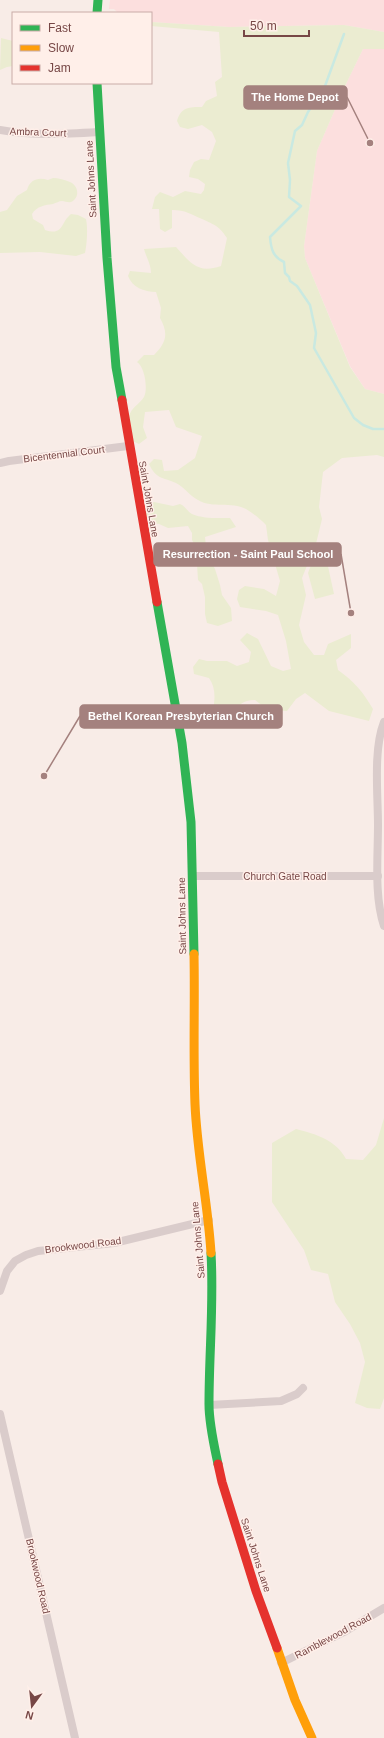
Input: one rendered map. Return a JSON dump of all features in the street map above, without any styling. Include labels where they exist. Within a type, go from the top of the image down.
[{"type":"street","points":[[97,12],[98,0]]},
{"type":"street","name":"Saint Johns Lane","points":[[97,84],[113,341],[128,446],[182,743],[191,822],[195,1098],[198,1138],[209,1220],[213,1282],[210,1405],[212,1433],[222,1482],[256,1591],[295,1700],[312,1738]]},
{"type":"street","name":"Ambra Court","points":[[0,130],[53,134],[99,132]]},
{"type":"street","name":"Bicentennial Court","points":[[0,463],[128,446]]},
{"type":"street","points":[[384,722],[378,752],[378,876],[379,902],[384,926]]},
{"type":"street","name":"Church Gate Road","points":[[192,876],[378,876]]},
{"type":"street","name":"Brookwood Road","points":[[0,1291],[7,1271],[15,1261],[26,1255],[38,1251],[114,1243],[209,1220]]},
{"type":"street","points":[[210,1405],[281,1400],[298,1394],[303,1388]]},
{"type":"street","name":"Brookwood Road","points":[[0,1414],[75,1738]]},
{"type":"street","name":"Ramblewood Road","points":[[281,1662],[344,1632],[384,1608]]},
{"type":"shaded area","points":[[110,0],[384,0],[384,32],[344,25],[229,27],[152,22],[152,12],[117,12],[114,9],[109,9]]},
{"type":"shaded area","points":[[363,49],[384,49],[384,394],[365,389],[350,366],[305,258],[304,246],[317,151]]},
{"type":"green space","points":[[152,22],[229,27],[344,25],[384,32],[384,49],[363,49],[317,151],[304,246],[305,258],[350,367],[365,389],[384,394],[384,457],[377,455],[342,458],[323,472],[319,507],[322,519],[313,556],[308,563],[302,578],[306,595],[299,625],[304,642],[314,655],[324,655],[328,644],[351,634],[351,648],[336,660],[338,670],[354,683],[373,709],[369,721],[329,711],[305,693],[296,699],[287,711],[268,710],[255,700],[246,701],[240,705],[228,718],[213,710],[213,686],[209,678],[194,674],[193,667],[199,659],[207,661],[227,661],[237,666],[249,662],[251,652],[240,640],[247,633],[258,639],[271,666],[283,671],[291,669],[286,641],[278,615],[266,611],[240,607],[237,599],[239,590],[245,586],[264,589],[276,596],[280,581],[268,540],[266,525],[246,509],[234,505],[204,503],[192,496],[176,483],[160,477],[154,472],[149,464],[154,459],[162,460],[164,471],[178,470],[195,458],[202,436],[176,427],[169,410],[145,412],[143,427],[147,438],[139,444],[130,440],[129,417],[133,408],[144,397],[146,389],[144,373],[137,362],[144,355],[154,355],[164,342],[165,329],[160,318],[161,308],[156,292],[143,290],[135,286],[128,276],[130,271],[151,273],[144,249],[176,247],[195,266],[206,269],[221,266],[227,238],[219,228],[214,224],[188,213],[172,210],[172,228],[165,232],[160,229],[159,209],[152,209],[155,197],[160,192],[173,197],[185,191],[201,194],[204,190],[205,184],[198,179],[189,177],[190,170],[194,162],[201,159],[209,160],[216,141],[212,132],[202,125],[188,129],[180,127],[177,121],[183,110],[202,107],[206,101],[217,96],[215,82],[222,77],[219,32],[152,26]]},
{"type":"green space","points":[[1,38],[12,41],[12,66],[0,70]]},
{"type":"green space","points":[[53,178],[64,180],[73,184],[77,189],[76,198],[71,202],[61,201],[44,205],[34,211],[32,214],[33,219],[43,225],[45,230],[56,231],[61,228],[71,214],[78,215],[86,219],[87,236],[85,253],[76,256],[40,252],[0,253],[0,212],[7,210],[17,196],[27,190],[30,183],[33,181],[38,179],[48,180]]},
{"type":"green space","points":[[154,502],[173,506],[180,504],[192,514],[201,517],[230,518],[236,527],[205,537],[207,554],[215,569],[222,595],[231,608],[232,621],[218,626],[207,623],[205,614],[205,597],[202,584],[198,580],[196,548],[192,540],[192,533],[188,526],[168,528],[159,524],[151,523],[144,514],[146,506]]},
{"type":"green space","points":[[326,557],[334,594],[315,599],[308,573],[313,560]]},
{"type":"green space","points":[[384,1118],[384,1398],[380,1409],[367,1408],[355,1403],[365,1362],[360,1343],[350,1324],[335,1302],[328,1274],[311,1270],[304,1250],[272,1202],[272,1143],[296,1129],[311,1133],[331,1142],[342,1152],[346,1159],[363,1160],[376,1145]]},
{"type":"waterway","points":[[344,34],[325,86],[308,112],[302,125],[295,131],[288,163],[290,180],[289,197],[301,206],[270,237],[273,252],[277,258],[284,262],[285,273],[289,277],[290,281],[297,286],[310,305],[316,333],[314,348],[354,418],[363,425],[373,429],[384,429]]},
{"type":"traffic: fast","points":[[97,12],[98,0]]},
{"type":"traffic: fast","points":[[97,84],[107,258],[116,367],[122,400]]},
{"type":"traffic: fast","points":[[157,602],[182,743],[191,822],[194,954]]},
{"type":"traffic: fast","points":[[211,1253],[212,1291],[209,1412],[218,1464]]},
{"type":"traffic: slow","points":[[194,954],[194,1066],[196,1123],[208,1216],[211,1253]]},
{"type":"traffic: slow","points":[[277,1648],[295,1700],[312,1738]]},
{"type":"traffic: jam","points":[[122,400],[157,602]]},
{"type":"traffic: jam","points":[[218,1464],[222,1482],[256,1591],[277,1648]]},
{"type":"place","name":"The Home Depot","points":[[370,143]]},
{"type":"place","name":"Resurrection - Saint Paul School","points":[[351,613]]},
{"type":"place","name":"Bethel Korean Presbyterian Church","points":[[44,776]]}]
